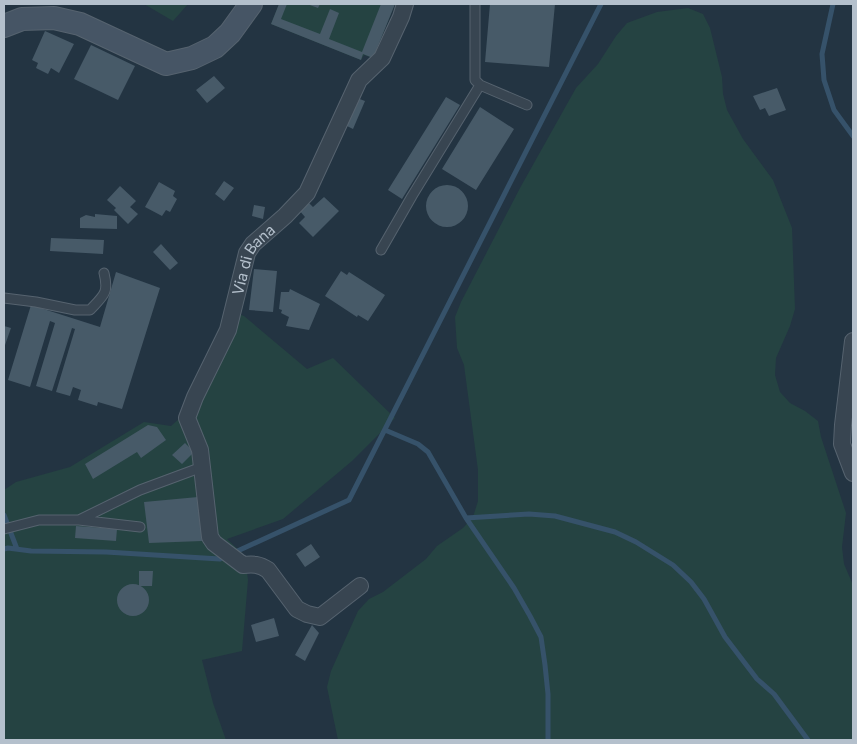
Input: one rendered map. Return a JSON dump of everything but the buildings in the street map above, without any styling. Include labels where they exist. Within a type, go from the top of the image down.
[{"type":"street","points":[[4,26],[22,19],[54,18],[63,20],[80,24],[166,64],[192,58],[215,47],[230,33],[251,4]]},
{"type":"street","name":"Via di Bana","points":[[360,586],[320,617],[307,614],[298,609],[268,570],[253,564],[244,565],[214,543],[210,537],[200,450],[187,418],[195,397],[228,330],[247,253],[253,244],[285,216],[307,193],[359,80],[382,58],[401,17],[404,4]]},
{"type":"street","points":[[853,341],[842,444],[853,473]]},
{"type":"lane","points":[[475,4],[476,51],[474,78],[480,85],[527,105]]},
{"type":"lane","points":[[381,250],[480,85]]},
{"type":"lane","points":[[4,298],[75,310],[90,310],[104,295],[107,285],[104,273]]},
{"type":"lane","points":[[79,520],[140,490],[202,467]]},
{"type":"lane","points":[[4,528],[39,520],[79,520],[140,527]]},
{"type":"green space","points":[[144,4],[188,4],[173,21]]},
{"type":"green space","points":[[279,4],[395,4],[373,58],[364,55],[361,60],[271,24]]},
{"type":"green space","points":[[688,8],[703,14],[710,28],[722,77],[723,94],[727,110],[743,139],[773,180],[792,228],[795,309],[776,358],[775,375],[780,392],[790,403],[818,421],[821,437],[846,513],[842,547],[844,564],[853,585],[853,740],[338,740],[327,687],[331,671],[358,611],[369,599],[383,592],[426,559],[437,546],[463,528],[473,517],[478,501],[478,470],[464,365],[457,348],[455,317],[461,302],[520,188],[576,88],[598,64],[616,36],[627,23],[657,12]]},
{"type":"green space","points":[[228,310],[244,316],[307,369],[333,358],[395,418],[352,461],[283,519],[227,539],[245,556],[248,580],[242,651],[202,660],[213,703],[226,740],[4,740],[4,490],[16,482],[70,467],[144,422],[171,426],[181,417]]},
{"type":"waterway","points":[[4,549],[106,552],[220,559],[349,500],[601,4]]},
{"type":"waterway","points":[[833,4],[822,54],[824,80],[834,110],[853,136]]},
{"type":"waterway","points":[[385,430],[418,444],[428,452],[466,518],[514,588],[530,616],[541,637],[548,694],[548,740]]},
{"type":"waterway","points":[[466,518],[529,514],[555,516],[615,532],[636,542],[673,565],[691,582],[704,599],[725,637],[757,679],[774,694],[808,740]]},
{"type":"waterway","points":[[4,515],[17,549]]}]
